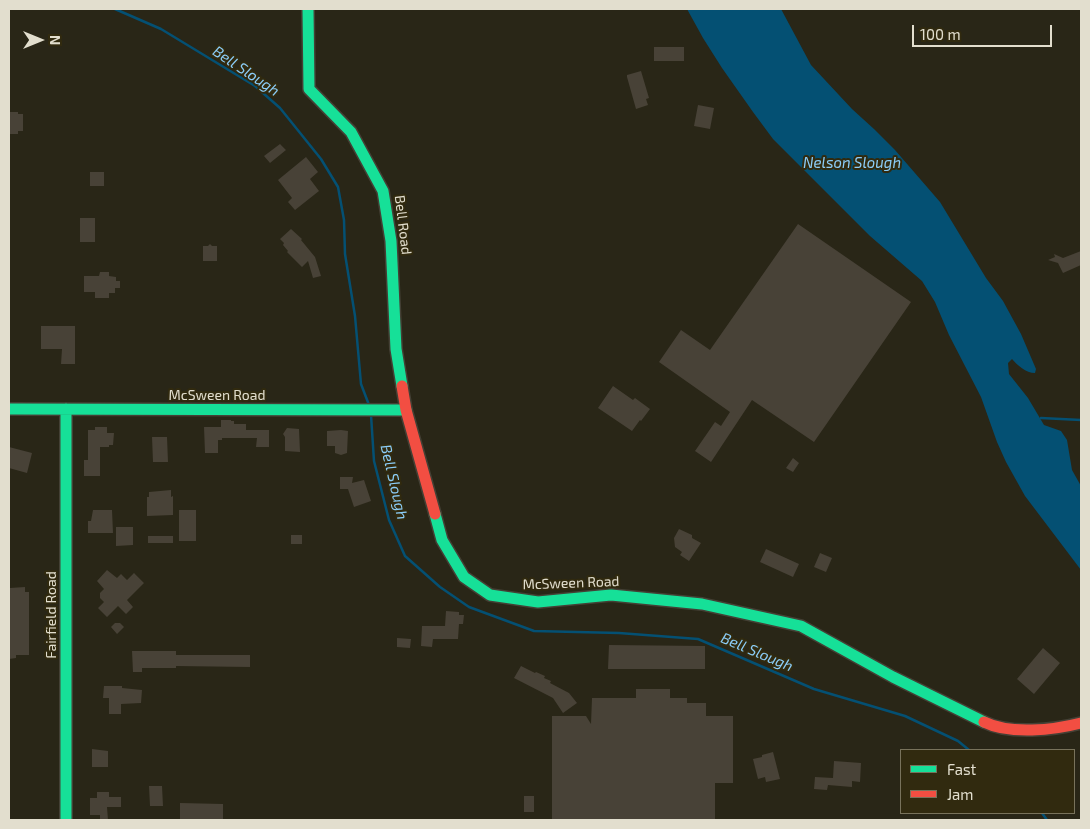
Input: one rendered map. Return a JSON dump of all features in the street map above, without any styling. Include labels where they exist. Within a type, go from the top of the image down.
[{"type":"street","name":"Bell Road","points":[[308,9],[309,90],[351,132],[383,191],[391,241],[396,349],[406,410]]},
{"type":"street","name":"McSween Road","points":[[9,409],[406,410],[442,540],[464,577],[490,595],[538,602],[611,595],[702,604],[802,626],[893,677],[992,726],[1030,731],[1081,723]]},
{"type":"street","name":"Fairfield Road","points":[[66,409],[66,820]]},
{"type":"water","name":"Nelson Slough","points":[[687,9],[781,9],[811,65],[852,109],[895,150],[940,202],[986,278],[1003,301],[1021,334],[1036,369],[1035,373],[1028,372],[1012,359],[1008,363],[1009,374],[1028,398],[1044,425],[1061,431],[1067,440],[1072,470],[1081,486],[1081,570],[1025,496],[1006,462],[981,397],[949,335],[935,302],[922,281],[870,236],[773,139],[722,68]]},
{"type":"building","points":[[654,47],[684,47],[684,61],[654,61]]},
{"type":"building","points":[[641,71],[649,98],[646,99],[648,105],[636,109],[627,75]]},
{"type":"building","points":[[698,105],[714,108],[710,129],[694,126]]},
{"type":"building","points":[[9,112],[23,114],[23,131],[18,131],[18,134],[9,134]]},
{"type":"building","points":[[280,144],[286,150],[270,163],[264,156]]},
{"type":"building","points":[[306,157],[318,172],[310,179],[319,191],[295,210],[288,202],[292,198],[278,180]]},
{"type":"building","points":[[90,172],[104,172],[104,186],[90,186]]},
{"type":"building","points":[[80,218],[95,218],[95,242],[80,242]]},
{"type":"building","points":[[798,224],[911,302],[814,442],[752,400],[711,462],[695,451],[715,422],[721,426],[730,412],[659,362],[681,330],[710,350]]},
{"type":"building","points":[[291,229],[302,239],[315,257],[321,276],[313,278],[308,261],[302,267],[287,252],[283,245],[284,243],[280,239]]},
{"type":"building","points":[[210,244],[217,246],[217,261],[203,261],[203,246]]},
{"type":"building","points":[[1081,251],[1081,265],[1063,273],[1058,263],[1048,260],[1055,257],[1054,254],[1063,258]]},
{"type":"building","points":[[100,272],[109,272],[109,276],[116,277],[116,281],[120,281],[120,288],[115,288],[115,293],[109,293],[109,298],[95,298],[95,292],[84,292],[84,276],[99,276]]},
{"type":"building","points":[[41,326],[75,326],[75,364],[61,364],[62,349],[41,349]]},
{"type":"building","points":[[613,386],[650,409],[632,431],[598,408]]},
{"type":"building","points":[[221,420],[231,420],[234,421],[234,424],[246,424],[246,430],[269,430],[269,447],[256,447],[257,438],[222,438],[222,440],[218,440],[218,453],[205,453],[204,427],[221,427]]},
{"type":"building","points":[[95,427],[107,427],[107,433],[114,433],[113,445],[100,447],[100,476],[84,476],[84,460],[88,460],[88,430],[95,430]]},
{"type":"building","points":[[287,428],[299,429],[300,452],[285,451],[285,437],[283,434]]},
{"type":"building","points":[[327,431],[348,431],[347,453],[341,455],[335,453],[335,446],[327,446]]},
{"type":"building","points":[[152,437],[167,437],[168,462],[153,462]]},
{"type":"building","points":[[9,447],[32,453],[27,473],[9,468]]},
{"type":"building","points":[[793,458],[799,463],[793,472],[786,468]]},
{"type":"building","points":[[340,477],[353,477],[352,483],[364,480],[371,501],[354,507],[348,489],[340,489]]},
{"type":"building","points":[[171,490],[171,497],[173,496],[173,515],[147,516],[147,497],[149,497],[149,492]]},
{"type":"building","points":[[93,510],[112,510],[113,533],[88,533],[88,521],[91,521]]},
{"type":"building","points":[[179,510],[196,510],[196,541],[179,541]]},
{"type":"building","points":[[116,527],[133,527],[133,545],[116,546]]},
{"type":"building","points":[[679,529],[692,535],[692,538],[701,543],[689,561],[680,555],[682,552],[675,547],[674,538]]},
{"type":"building","points":[[291,535],[302,535],[302,544],[291,544]]},
{"type":"building","points":[[148,536],[173,536],[173,543],[148,543]]},
{"type":"building","points":[[766,549],[799,564],[793,577],[760,562]]},
{"type":"building","points":[[820,553],[832,558],[826,572],[814,567]]},
{"type":"building","points":[[107,570],[117,578],[121,574],[127,580],[134,573],[144,583],[127,600],[133,607],[126,614],[118,606],[107,617],[98,608],[104,602],[100,598],[100,593],[104,589],[97,581]]},
{"type":"building","points":[[25,587],[25,592],[29,592],[29,655],[16,655],[16,658],[9,659],[10,588]]},
{"type":"building","points":[[446,611],[459,612],[459,615],[464,615],[463,624],[459,624],[458,639],[433,639],[432,647],[421,646],[422,626],[445,626]]},
{"type":"building","points":[[115,623],[120,623],[124,627],[117,634],[111,627]]},
{"type":"building","points":[[397,638],[411,639],[410,648],[397,647]]},
{"type":"building","points":[[609,645],[705,646],[705,669],[608,669]]},
{"type":"building","points":[[1043,648],[1060,663],[1034,694],[1017,679]]},
{"type":"building","points":[[132,651],[176,651],[176,655],[250,655],[250,667],[176,666],[176,668],[142,668],[142,672],[133,672]]},
{"type":"building","points":[[521,666],[545,676],[544,678],[551,681],[550,683],[569,693],[577,703],[563,713],[553,698],[514,678]]},
{"type":"building","points":[[104,686],[122,686],[122,688],[142,690],[141,703],[121,704],[121,714],[109,714],[109,698],[103,698]]},
{"type":"building","points":[[636,689],[670,689],[670,698],[687,698],[687,703],[706,703],[706,716],[733,716],[733,783],[715,783],[715,820],[552,820],[552,716],[586,716],[591,724],[592,698],[636,698]]},
{"type":"building","points":[[92,749],[108,751],[108,767],[92,767]]},
{"type":"building","points":[[773,752],[780,779],[766,782],[765,777],[758,779],[753,759]]},
{"type":"building","points":[[834,761],[861,763],[860,782],[852,781],[852,787],[828,785],[827,790],[814,789],[815,777],[833,778]]},
{"type":"building","points":[[149,786],[162,786],[163,806],[150,806]]},
{"type":"building","points":[[97,792],[109,792],[109,797],[121,797],[121,807],[107,807],[108,820],[100,820],[100,815],[90,815],[90,798],[97,798]]},
{"type":"building","points":[[524,796],[534,796],[534,812],[524,812]]},
{"type":"building","points":[[180,803],[223,804],[223,820],[180,820]]},
{"type":"waterway","name":"Bell Slough","points":[[115,9],[161,29],[255,86],[280,108],[321,159],[338,187],[344,220],[345,254],[355,316],[361,384],[369,405]]},
{"type":"waterway","name":"Bell Slough","points":[[371,415],[374,461],[389,520],[405,556],[440,587],[469,607],[534,631],[619,633],[698,639],[814,689],[905,716],[958,741],[968,749]]},
{"type":"waterway","points":[[1041,418],[1081,420]]},
{"type":"waterway","name":"Bell Slough","points":[[1043,814],[1047,820]]},
{"type":"traffic: fast","points":[[308,9],[309,89],[351,132],[383,191],[391,241],[396,349],[402,386]]},
{"type":"traffic: fast","points":[[9,409],[406,410]]},
{"type":"traffic: fast","points":[[66,409],[66,820]]},
{"type":"traffic: fast","points":[[435,514],[442,540],[464,577],[490,595],[538,602],[611,595],[702,604],[801,626],[893,677],[984,722]]},
{"type":"traffic: jam","points":[[402,386],[406,410],[435,514]]},
{"type":"traffic: jam","points":[[984,722],[1006,729],[1019,730],[1058,728],[1081,723]]}]
